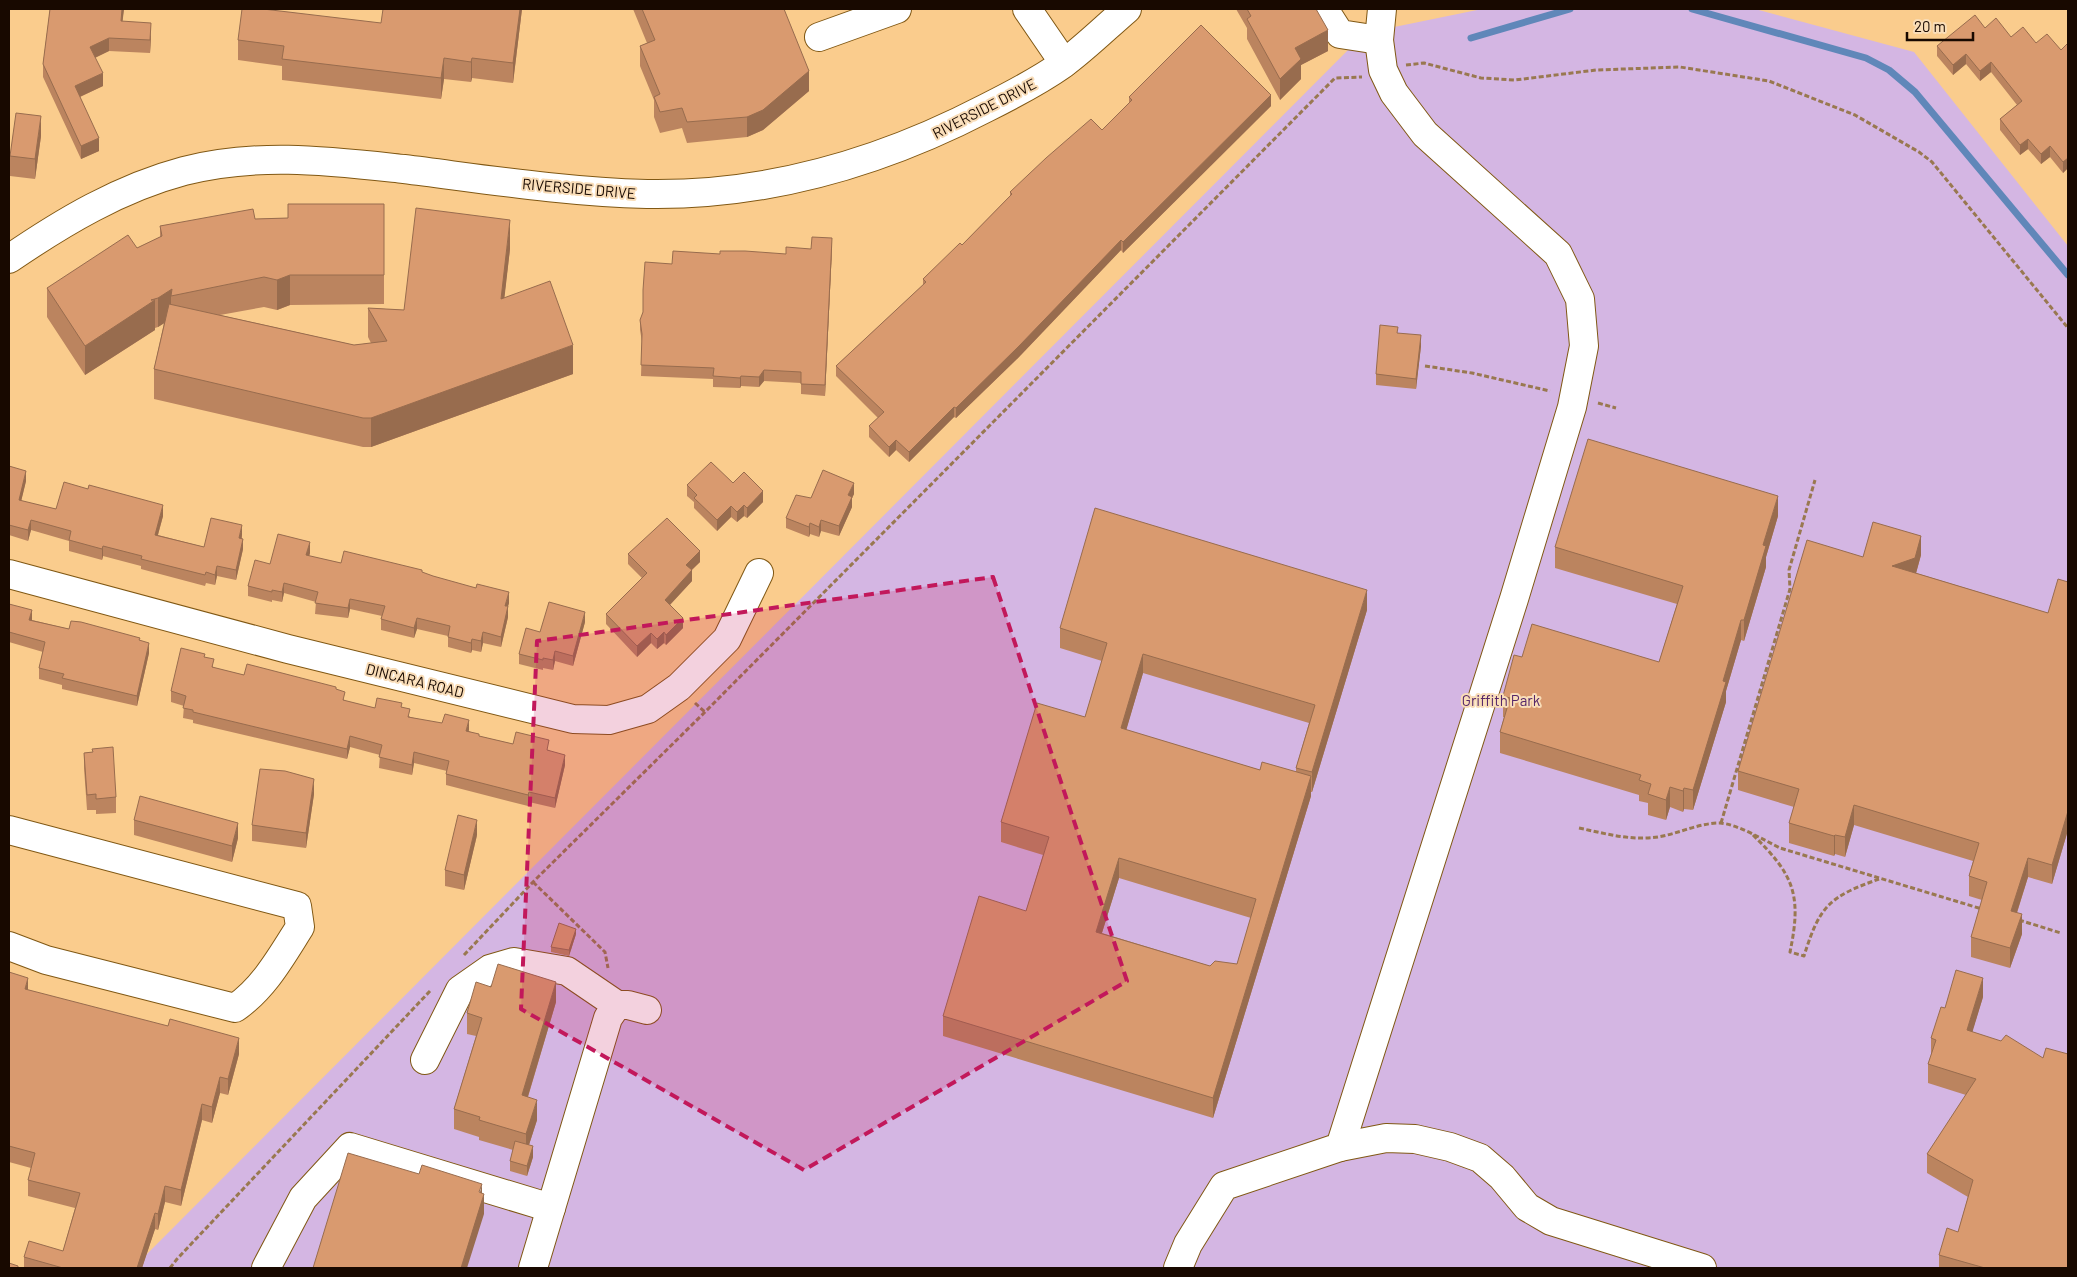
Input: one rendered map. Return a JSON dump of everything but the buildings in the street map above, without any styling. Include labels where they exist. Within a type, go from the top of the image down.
[{"type":"main road","points":[[819,37],[896,9]]},
{"type":"main road","points":[[1027,9],[1064,63]]},
{"type":"main road","name":"RIVERSIDE DRIVE","points":[[9,259],[59,225],[135,188],[182,172],[212,165],[265,158],[316,159],[512,182],[648,194],[706,192],[760,186],[816,175],[895,151],[952,126],[1028,86],[1064,63],[1127,9]]},
{"type":"main road","points":[[1324,9],[1340,34],[1379,40]]},
{"type":"main road","points":[[1340,1147],[1500,645],[1574,397],[1584,346],[1580,299],[1558,254],[1425,134],[1394,93],[1383,70],[1379,40],[1382,9]]},
{"type":"main road","name":"DINCARA ROAD","points":[[9,574],[307,654],[573,718],[610,720],[648,709],[679,687],[727,639],[760,573]]},
{"type":"main road","points":[[9,830],[297,906],[300,927],[269,975],[249,999],[235,1008],[46,960],[9,946]]},
{"type":"main road","points":[[425,1060],[460,990],[490,969],[514,962],[567,971],[616,1005],[628,1005],[647,1010]]},
{"type":"main road","points":[[533,1268],[608,1018],[616,1005]]},
{"type":"main road","points":[[1178,1268],[1192,1237],[1224,1186],[1340,1147],[1386,1138],[1415,1139],[1450,1146],[1480,1158],[1502,1176],[1527,1207],[1551,1221],[1702,1268]]},
{"type":"main road","points":[[266,1268],[303,1198],[350,1148],[551,1208]]},
{"type":"path","points":[[1412,63],[1424,63],[1481,78],[1515,80],[1596,70],[1680,67],[1769,81],[1855,115],[1919,152],[1932,162],[2068,328]]},
{"type":"path","points":[[458,961],[533,882],[705,712],[1335,78],[1358,78]]},
{"type":"path","points":[[1424,366],[1490,376],[1616,408]]},
{"type":"path","points":[[1721,823],[1790,589],[1789,570],[1815,480]]},
{"type":"path","points":[[1579,828],[1627,838],[1662,836],[1693,827],[1721,823],[1751,833],[1780,848],[1984,910]]},
{"type":"path","points":[[1751,833],[1783,868],[1792,890],[1796,910],[1790,952],[1804,956],[1820,914],[1834,898],[1879,879]]},
{"type":"path","points":[[533,882],[605,952],[608,970]]},
{"type":"path","points":[[2013,919],[2061,933]]},
{"type":"path","points":[[170,1268],[430,990]]},
{"type":"highlighted area","points":[[993,577],[1127,981],[804,1170],[521,1009],[537,641]]},
{"type":"green space","name":"Griffith Park","points":[[1482,9],[1755,9],[1914,52],[2068,246],[2068,1268],[133,1268],[1365,33]]},
{"type":"waterway","points":[[1471,38],[1570,9]]},
{"type":"waterway","points":[[1692,9],[1866,58],[1889,70],[1915,92],[2068,275]]}]
